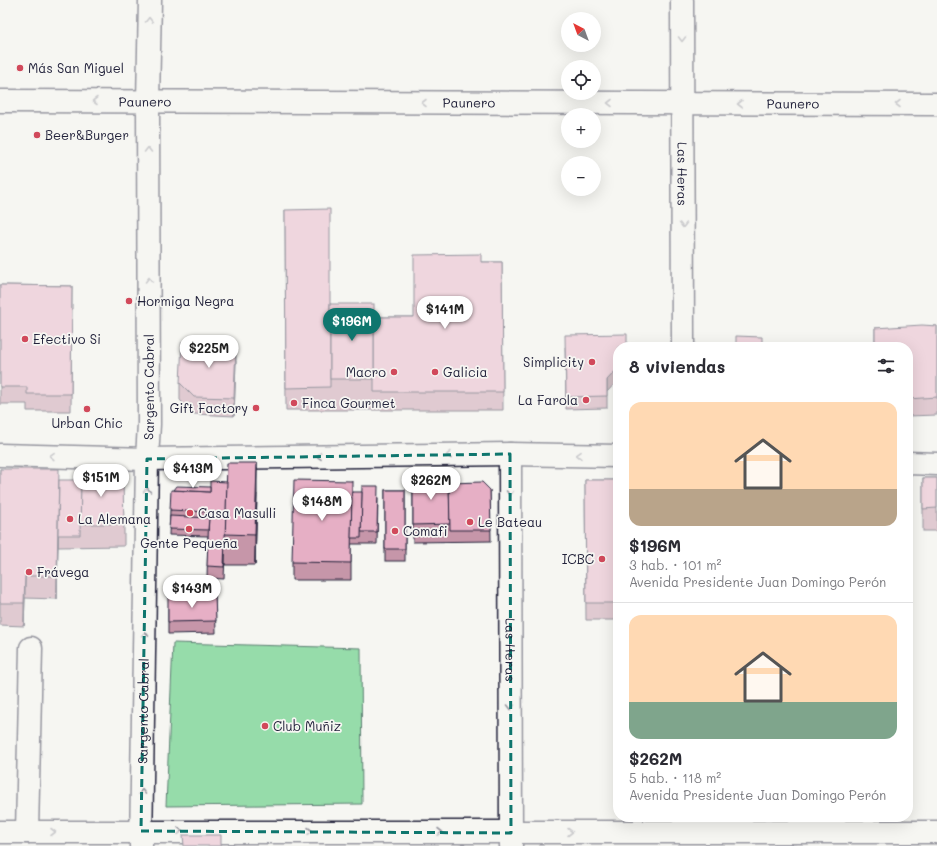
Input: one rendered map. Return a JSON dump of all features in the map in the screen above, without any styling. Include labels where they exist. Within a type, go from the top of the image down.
[{"type":"street","name":"Sargento Cabral","points":[[141,839],[147,459],[149,424],[148,102],[150,0]]},
{"type":"street","name":"Las Heras","points":[[682,0],[683,342]]},
{"type":"street","name":"Paunero","points":[[0,101],[937,104]]},
{"type":"street","name":"Las Heras","points":[[510,454],[511,839]]},
{"type":"street","points":[[0,455],[147,459],[510,454],[613,456]]},
{"type":"street","points":[[913,463],[937,464]]},
{"type":"street","points":[[27,832],[31,648]]},
{"type":"street","points":[[0,832],[27,832],[141,839],[511,839],[937,832]]},
{"type":"highlighted area","points":[[510,454],[511,833],[141,831],[147,459]]},
{"type":"green space","name":"Club Muñiz","points":[[173,643],[361,648],[362,804],[166,806]]},
{"type":"building","points":[[330,209],[330,387],[286,388],[285,210]]},
{"type":"building","points":[[481,254],[481,262],[502,262],[503,392],[374,392],[374,317],[414,317],[414,255]]},
{"type":"building","points":[[0,285],[72,286],[71,394],[27,394],[27,387],[0,387]]},
{"type":"building","points":[[330,304],[374,304],[374,379],[330,379]]},
{"type":"building","points":[[922,325],[937,326],[937,397],[913,399],[913,342],[875,342],[875,328]]},
{"type":"building","points":[[627,334],[627,342],[613,342],[613,373],[607,380],[607,396],[566,397],[565,335]]},
{"type":"building","points":[[736,336],[762,337],[762,342],[736,342]]},
{"type":"building","points":[[182,342],[236,344],[234,398],[194,397],[180,383]]},
{"type":"building","points":[[227,463],[257,463],[255,535],[225,534]]},
{"type":"building","name":"Frávega","points":[[0,469],[59,469],[57,576],[25,576],[24,603],[0,603]]},
{"type":"building","points":[[81,470],[112,470],[123,482],[124,524],[80,524]]},
{"type":"building","points":[[449,477],[450,524],[413,525],[413,478]]},
{"type":"building","points":[[923,478],[937,478],[937,508],[923,509]]},
{"type":"building","name":"La Alemana","points":[[59,480],[81,480],[80,535],[58,535]]},
{"type":"building","points":[[294,480],[352,481],[351,563],[292,562]]},
{"type":"building","name":"ICBC","points":[[585,480],[613,480],[613,603],[586,603]]},
{"type":"building","points":[[210,481],[227,482],[224,567],[207,566],[209,512],[170,510],[171,490],[210,492]]},
{"type":"building","name":"Le Bateau","points":[[482,482],[490,490],[491,530],[450,530],[449,483]]},
{"type":"building","points":[[176,486],[210,487],[210,492],[173,490]]},
{"type":"building","points":[[362,486],[378,486],[377,532],[361,532]]},
{"type":"building","name":"Comafi","points":[[385,490],[405,490],[405,549],[385,549]]},
{"type":"building","points":[[352,492],[362,492],[361,538],[351,538]]},
{"type":"building","points":[[170,516],[209,518],[208,530],[169,529]]},
{"type":"building","points":[[215,595],[216,621],[168,622],[168,596]]},
{"type":"building","points":[[183,835],[221,835],[221,846],[184,846]]},
{"type":"place","name":"Más San Miguel","points":[[20,68]]},
{"type":"place","name":"Beer&Burger","points":[[37,135]]},
{"type":"place","name":"Hormiga Negra","points":[[129,301]]},
{"type":"place","name":"Efectivo Si","points":[[25,339]]},
{"type":"place","name":"Simplicity","points":[[592,362]]},
{"type":"place","name":"Macro","points":[[394,372]]},
{"type":"place","name":"Galicia","points":[[435,372]]},
{"type":"place","name":"La Farola","points":[[586,400]]},
{"type":"place","name":"Finca Gourmet","points":[[294,403]]},
{"type":"place","name":"Gift Factory","points":[[256,408]]},
{"type":"place","name":"Urban Chic","points":[[87,409]]},
{"type":"place","name":"Casa Masulli","points":[[190,513]]},
{"type":"place","name":"La Alemana","points":[[70,519]]},
{"type":"place","name":"Le Bateau","points":[[470,522]]},
{"type":"place","name":"Gente Pequeña","points":[[189,529]]},
{"type":"place","name":"Comafi","points":[[395,531]]},
{"type":"place","name":"ICBC","points":[[602,559]]},
{"type":"place","name":"Frávega","points":[[29,572]]},
{"type":"place","name":"Club Muñiz","points":[[265,726]]}]
